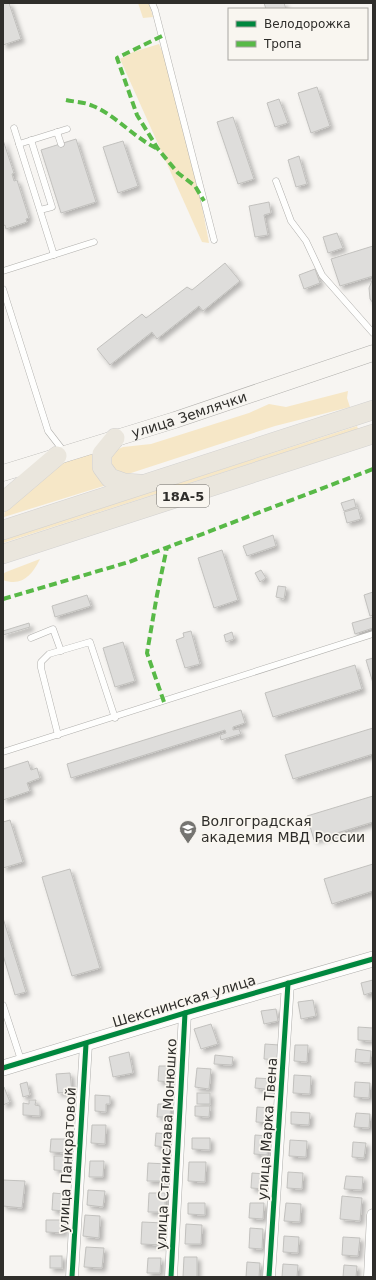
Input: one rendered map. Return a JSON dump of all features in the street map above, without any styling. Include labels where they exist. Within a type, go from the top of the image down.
[{"type":"highway","name":"18А-5","points":[[3,530],[364,413]]},
{"type":"highway","name":"18А-5","points":[[3,554],[368,435]]},
{"type":"highway","points":[[115,438],[102,454],[102,467],[110,478],[124,483],[144,484]]},
{"type":"highway","points":[[3,502],[62,455]]},
{"type":"main road","name":"улица Землячки","points":[[3,473],[115,438],[373,353]]},
{"type":"street","name":"Шекснинская улица","points":[[3,1068],[288,982],[373,959]]},
{"type":"street","name":"улица Марка Твена","points":[[269,1277],[288,982]]},
{"type":"street","name":"улица Станислава Монюшко","points":[[171,1277],[185,1013]]},
{"type":"street","name":"улица Панкратовой","points":[[72,1277],[86,1044]]},
{"type":"street","points":[[370,1277],[373,1216]]},
{"type":"lane","points":[[152,3],[214,240]]},
{"type":"lane","points":[[14,128],[54,255]]},
{"type":"lane","points":[[19,144],[67,129]]},
{"type":"lane","points":[[57,132],[61,144]]},
{"type":"lane","points":[[31,140],[52,207],[40,210]]},
{"type":"lane","points":[[276,181],[290,221],[306,241],[322,276],[373,333]]},
{"type":"lane","points":[[3,271],[94,242]]},
{"type":"lane","points":[[3,289],[48,431],[62,455]]},
{"type":"lane","points":[[31,638],[53,629],[61,651]]},
{"type":"lane","points":[[3,751],[115,718],[373,634]]},
{"type":"lane","points":[[58,735],[41,662],[44,657],[90,642],[115,718]]},
{"type":"lane","points":[[3,1006],[22,1063]]},
{"type":"shaded area","points":[[138,3],[149,3],[153,17],[143,18]]},
{"type":"shaded area","points":[[159,44],[167,62],[198,185],[209,243],[202,242],[120,59],[133,52]]},
{"type":"shaded area","points":[[348,391],[347,398],[350,407],[275,426],[128,474],[119,473],[111,465],[112,457],[116,450],[123,447],[151,444],[249,413],[269,404],[286,407]]},
{"type":"shaded area","points":[[357,426],[358,429],[3,543],[3,539]]},
{"type":"shaded area","points":[[101,448],[110,484],[4,517],[5,509],[56,465]]},
{"type":"shaded area","points":[[40,559],[30,575],[21,581],[10,582],[3,580],[3,574],[6,572]]},
{"type":"building","points":[[3,3],[9,3],[21,39],[3,45]]},
{"type":"building","points":[[264,3],[284,3],[286,8],[266,8]]},
{"type":"building","points":[[317,87],[330,126],[311,133],[298,93]]},
{"type":"building","points":[[279,99],[288,123],[275,127],[267,103]]},
{"type":"building","points":[[233,117],[254,179],[238,184],[217,122]]},
{"type":"building","points":[[76,139],[96,202],[61,213],[41,150]]},
{"type":"building","points":[[3,140],[14,173],[12,174],[14,181],[17,180],[29,218],[26,219],[27,222],[6,229],[5,225],[3,226]]},
{"type":"building","points":[[123,141],[138,186],[118,193],[103,147]]},
{"type":"building","points":[[299,156],[307,184],[296,187],[288,160]]},
{"type":"building","points":[[269,202],[271,213],[264,215],[268,235],[255,237],[249,206]]},
{"type":"building","points":[[337,233],[343,248],[328,253],[323,237]]},
{"type":"building","points":[[373,246],[373,276],[340,286],[331,259]]},
{"type":"building","points":[[225,263],[240,281],[203,311],[199,306],[157,339],[152,332],[110,365],[97,349],[142,314],[146,318],[187,287],[192,290]]},
{"type":"building","points":[[315,269],[320,283],[304,289],[299,275]]},
{"type":"building","points":[[373,278],[373,303],[370,299],[369,288]]},
{"type":"building","points":[[354,499],[356,507],[344,511],[341,503]]},
{"type":"building","points":[[358,508],[361,519],[347,523],[344,512]]},
{"type":"building","points":[[273,535],[276,546],[247,556],[243,546]]},
{"type":"building","points":[[222,550],[238,600],[214,608],[198,558]]},
{"type":"building","points":[[261,570],[266,578],[260,582],[255,573]]},
{"type":"building","points":[[278,586],[286,587],[284,599],[276,597]]},
{"type":"building","points":[[373,592],[373,615],[370,616],[364,595]]},
{"type":"building","points":[[87,595],[91,606],[55,617],[52,606]]},
{"type":"building","points":[[373,617],[373,628],[355,634],[352,623]]},
{"type":"building","points":[[29,623],[30,627],[3,635],[3,631]]},
{"type":"building","points":[[191,631],[200,664],[185,668],[176,640],[184,637],[183,633]]},
{"type":"building","points":[[232,632],[234,639],[226,642],[224,635]]},
{"type":"building","points":[[123,642],[135,681],[115,687],[103,648]]},
{"type":"building","points":[[373,658],[373,683],[366,660]]},
{"type":"building","points":[[355,665],[362,689],[273,717],[265,693]]},
{"type":"building","points":[[241,710],[245,723],[233,727],[233,730],[239,729],[241,734],[221,740],[220,735],[226,733],[225,730],[71,778],[67,764]]},
{"type":"building","points":[[373,728],[373,754],[293,779],[285,755]]},
{"type":"building","points":[[28,761],[31,770],[37,768],[40,778],[27,783],[30,791],[3,800],[3,769]]},
{"type":"building","points":[[373,796],[373,822],[314,840],[307,816]]},
{"type":"building","points":[[10,820],[23,862],[3,868],[3,822]]},
{"type":"building","points":[[373,864],[373,891],[332,904],[324,879]]},
{"type":"building","points":[[70,869],[100,968],[72,976],[42,877]]},
{"type":"building","points":[[3,918],[26,992],[15,995],[3,955]]},
{"type":"building","points":[[373,980],[373,992],[364,995],[361,983]]},
{"type":"building","points":[[313,1000],[316,1016],[301,1019],[298,1002]]},
{"type":"building","points":[[276,1009],[278,1021],[264,1024],[261,1011]]},
{"type":"building","points":[[211,1024],[218,1044],[201,1049],[194,1029]]},
{"type":"building","points":[[358,1027],[373,1028],[372,1041],[358,1040]]},
{"type":"building","points":[[265,1044],[279,1045],[278,1060],[264,1059]]},
{"type":"building","points":[[295,1045],[308,1045],[307,1062],[294,1061]]},
{"type":"building","points":[[356,1049],[371,1051],[370,1063],[355,1062]]},
{"type":"building","points":[[129,1052],[133,1073],[113,1077],[109,1057]]},
{"type":"building","points":[[215,1055],[233,1057],[232,1065],[214,1064]]},
{"type":"building","points":[[159,1066],[172,1066],[171,1082],[158,1081]]},
{"type":"building","points":[[197,1068],[211,1069],[209,1089],[195,1087]]},
{"type":"building","points":[[70,1073],[72,1092],[58,1093],[56,1074]]},
{"type":"building","points":[[294,1075],[311,1076],[310,1094],[293,1093]]},
{"type":"building","points":[[256,1078],[275,1079],[274,1090],[255,1088]]},
{"type":"building","points":[[27,1082],[30,1095],[23,1097],[20,1084]]},
{"type":"building","points":[[355,1082],[370,1083],[369,1098],[354,1097]]},
{"type":"building","points":[[4,1087],[10,1102],[3,1105],[3,1088]]},
{"type":"building","points":[[197,1093],[210,1093],[210,1104],[197,1104]]},
{"type":"building","points":[[95,1095],[110,1096],[110,1104],[106,1104],[106,1112],[95,1111]]},
{"type":"building","points":[[29,1100],[36,1100],[35,1105],[40,1106],[40,1116],[23,1115],[23,1103],[29,1104]]},
{"type":"building","points":[[158,1104],[171,1104],[170,1117],[157,1117]]},
{"type":"building","points":[[195,1106],[210,1106],[209,1117],[195,1116]]},
{"type":"building","points":[[257,1107],[272,1108],[271,1123],[256,1122]]},
{"type":"building","points":[[291,1112],[310,1113],[309,1125],[291,1124]]},
{"type":"building","points":[[356,1113],[370,1114],[369,1128],[354,1127]]},
{"type":"building","points":[[92,1125],[106,1125],[105,1144],[91,1143]]},
{"type":"building","points":[[156,1133],[170,1134],[169,1147],[155,1146]]},
{"type":"building","points":[[255,1135],[269,1136],[267,1155],[254,1154]]},
{"type":"building","points":[[192,1138],[210,1138],[210,1150],[192,1149]]},
{"type":"building","points":[[51,1139],[70,1139],[69,1153],[50,1152]]},
{"type":"building","points":[[290,1140],[307,1141],[306,1157],[289,1156]]},
{"type":"building","points":[[353,1142],[366,1143],[364,1158],[352,1157]]},
{"type":"building","points":[[54,1156],[68,1156],[68,1171],[54,1170]]},
{"type":"building","points":[[90,1161],[104,1161],[103,1177],[89,1177]]},
{"type":"building","points":[[189,1162],[206,1162],[205,1182],[188,1181]]},
{"type":"building","points":[[148,1163],[167,1164],[167,1181],[147,1181]]},
{"type":"building","points":[[288,1172],[303,1173],[302,1189],[287,1188]]},
{"type":"building","points":[[252,1173],[266,1174],[265,1189],[251,1188]]},
{"type":"building","points":[[346,1176],[363,1177],[362,1190],[344,1189]]},
{"type":"building","points":[[3,1180],[25,1181],[22,1208],[3,1206]]},
{"type":"building","points":[[88,1190],[105,1191],[103,1207],[87,1205]]},
{"type":"building","points":[[53,1193],[65,1194],[65,1211],[52,1210]]},
{"type":"building","points":[[149,1193],[165,1193],[165,1212],[148,1212]]},
{"type":"building","points":[[342,1196],[362,1198],[360,1221],[340,1219]]},
{"type":"building","points":[[188,1203],[205,1203],[205,1215],[188,1214]]},
{"type":"building","points":[[250,1203],[264,1203],[263,1219],[249,1218]]},
{"type":"building","points":[[286,1203],[301,1204],[300,1222],[284,1221]]},
{"type":"building","points":[[85,1215],[100,1216],[99,1238],[83,1236]]},
{"type":"building","points":[[46,1220],[64,1220],[64,1233],[46,1232]]},
{"type":"building","points":[[142,1222],[164,1223],[163,1245],[141,1244]]},
{"type":"building","points":[[186,1224],[202,1225],[201,1244],[185,1244]]},
{"type":"building","points":[[250,1228],[263,1229],[262,1249],[249,1248]]},
{"type":"building","points":[[284,1236],[299,1237],[298,1253],[283,1252]]},
{"type":"building","points":[[343,1237],[360,1238],[358,1256],[342,1255]]},
{"type":"building","points":[[86,1247],[104,1248],[102,1268],[84,1267]]},
{"type":"building","points":[[50,1256],[62,1256],[62,1268],[50,1268]]},
{"type":"building","points":[[184,1257],[197,1257],[197,1277],[183,1277]]},
{"type":"building","points":[[148,1258],[161,1258],[160,1273],[147,1273]]},
{"type":"building","points":[[247,1262],[260,1263],[259,1277],[246,1277]]},
{"type":"building","points":[[283,1264],[298,1265],[297,1277],[282,1277]]},
{"type":"building","points":[[344,1265],[357,1266],[356,1277],[343,1277]]},
{"type":"marked path","points":[[162,36],[117,58],[137,115],[158,149],[178,173],[195,186],[204,201]]},
{"type":"marked path","points":[[66,100],[87,104],[102,110],[141,139],[158,149]]},
{"type":"marked path","points":[[3,599],[129,562],[373,469]]},
{"type":"marked path","points":[[164,702],[147,653],[167,547]]},
{"type":"cycle path","points":[[3,1068],[185,1013],[373,959]]},
{"type":"cycle path","points":[[269,1277],[288,983]]},
{"type":"cycle path","points":[[171,1277],[185,1013]]},
{"type":"cycle path","points":[[72,1277],[86,1044]]},
{"type":"place","name":"Волгоградская академия МВД России","points":[[188,844]]}]
